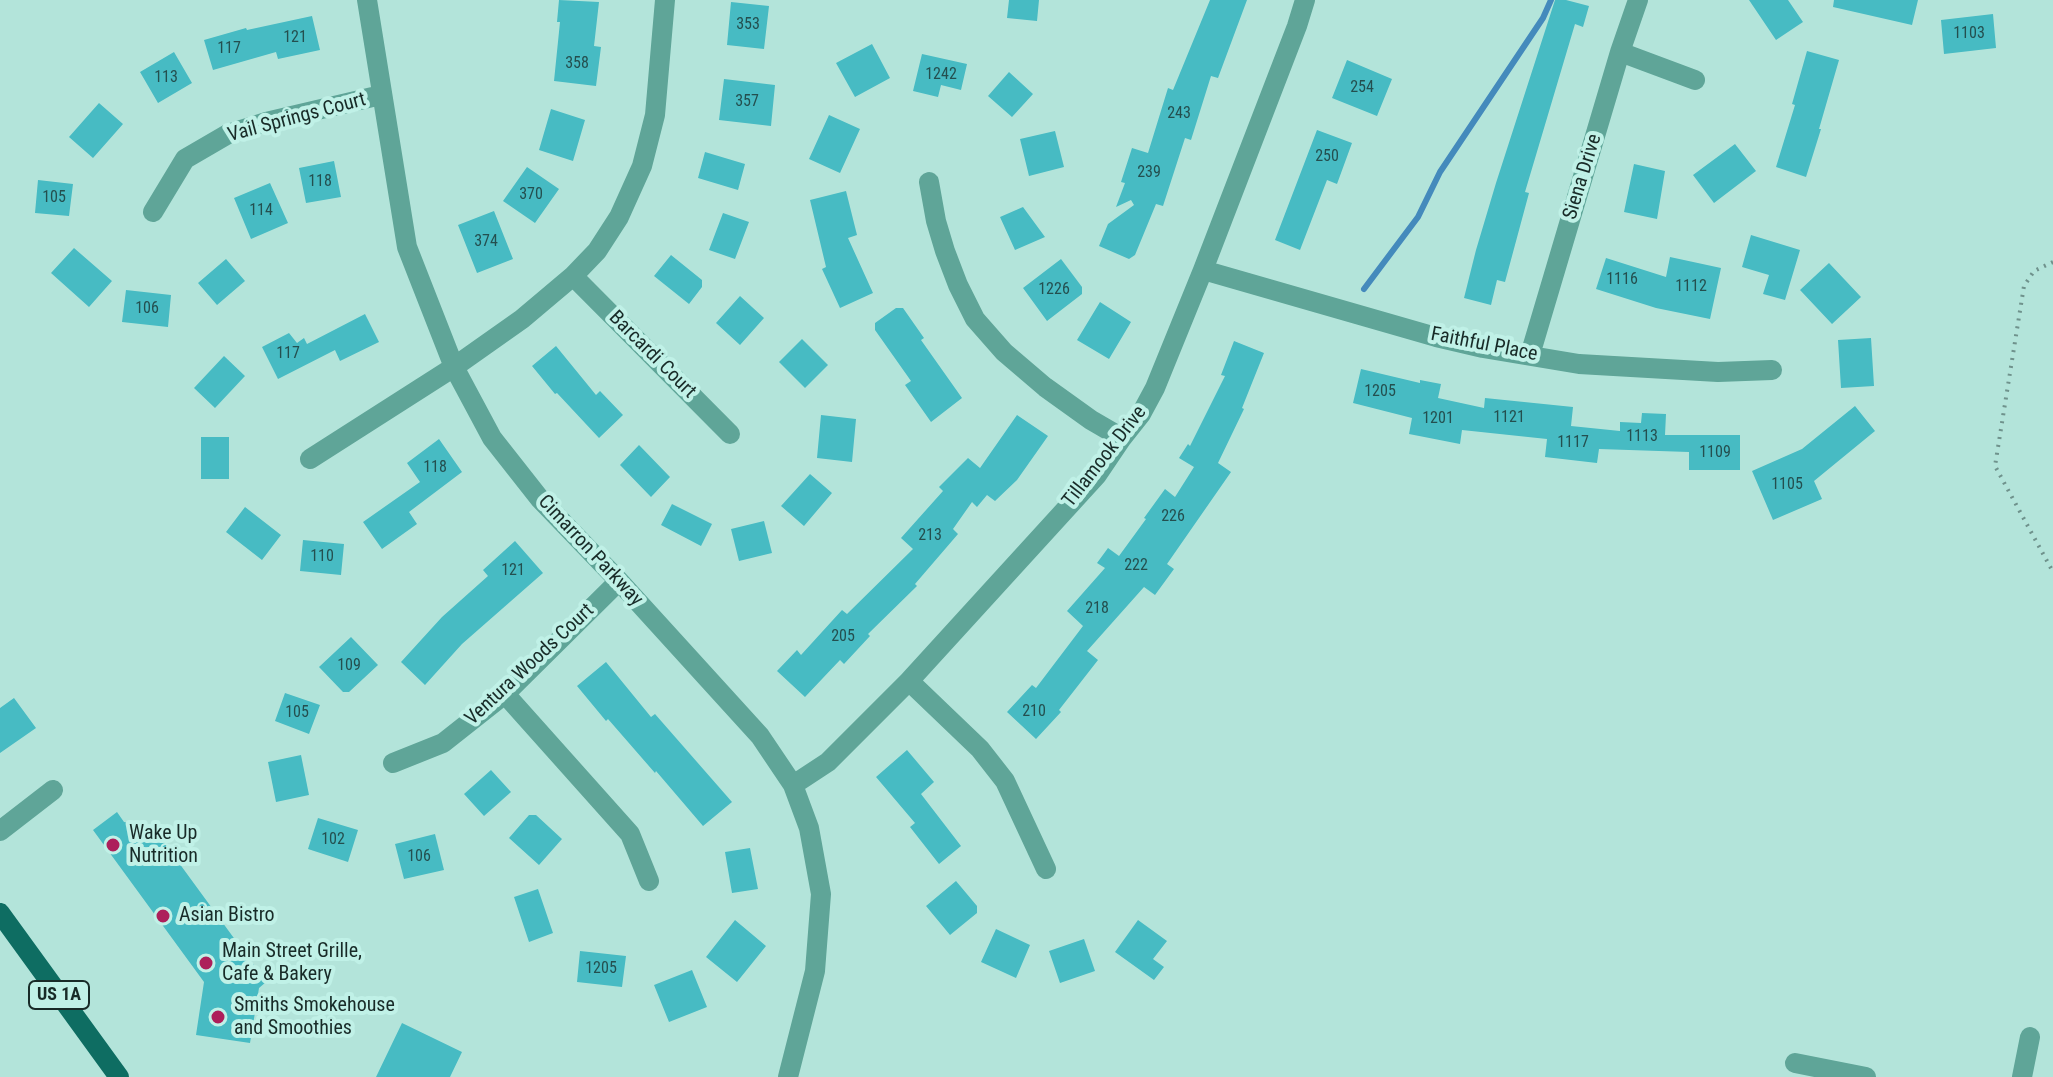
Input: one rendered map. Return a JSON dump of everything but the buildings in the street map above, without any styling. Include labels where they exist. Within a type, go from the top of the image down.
[{"type":"main road","name":"US 1A","points":[[0,913],[119,1077]]},
{"type":"street","name":"Cimarron Parkway","points":[[367,0],[407,247],[454,367],[492,438],[540,499],[760,736],[793,785],[809,828],[821,894],[815,971],[788,1077]]},
{"type":"street","points":[[310,459],[454,367],[522,319],[573,276],[597,251],[619,217],[642,166],[655,115],[665,0]]},
{"type":"street","name":"Tillamook Drive","points":[[793,785],[828,762],[909,681],[1097,475],[1141,414],[1155,388],[1203,270],[1305,0]]},
{"type":"street","name":"Siena Drive","points":[[1530,355],[1638,0]]},
{"type":"street","points":[[1620,52],[1695,80]]},
{"type":"street","name":"Vail Springs Court","points":[[153,212],[185,159],[228,134],[381,95]]},
{"type":"street","points":[[929,182],[945,251],[975,319],[1004,352],[1045,387],[1122,438]]},
{"type":"street","name":"Faithful Place","points":[[1203,270],[1483,348],[1579,364],[1640,369],[1718,372],[1772,370]]},
{"type":"street","name":"Barcardi Court","points":[[573,276],[730,434]]},
{"type":"street","name":"Ventura Woods Court","points":[[393,763],[443,743],[505,694],[619,581]]},
{"type":"street","points":[[909,681],[980,749],[1005,781],[1046,869]]},
{"type":"street","points":[[505,694],[630,834],[649,881]]},
{"type":"street","points":[[0,831],[53,790]]},
{"type":"street","points":[[2022,1077],[2030,1037]]},
{"type":"street","points":[[1795,1063],[1866,1077]]},
{"type":"path","points":[[2053,262],[2034,271],[2024,286],[1995,466],[2053,572]]},
{"type":"waterway","points":[[1364,289],[1418,217],[1440,172],[1543,18],[1551,0]]},
{"type":"place","name":"Wake Up Nutrition","points":[[113,845]]},
{"type":"place","name":"Asian Bistro","points":[[163,916]]},
{"type":"place","name":"Main Street Grille, Cafe & Bakery","points":[[206,963]]},
{"type":"place","name":"Smiths Smokehouse and Smoothies","points":[[218,1017]]}]
